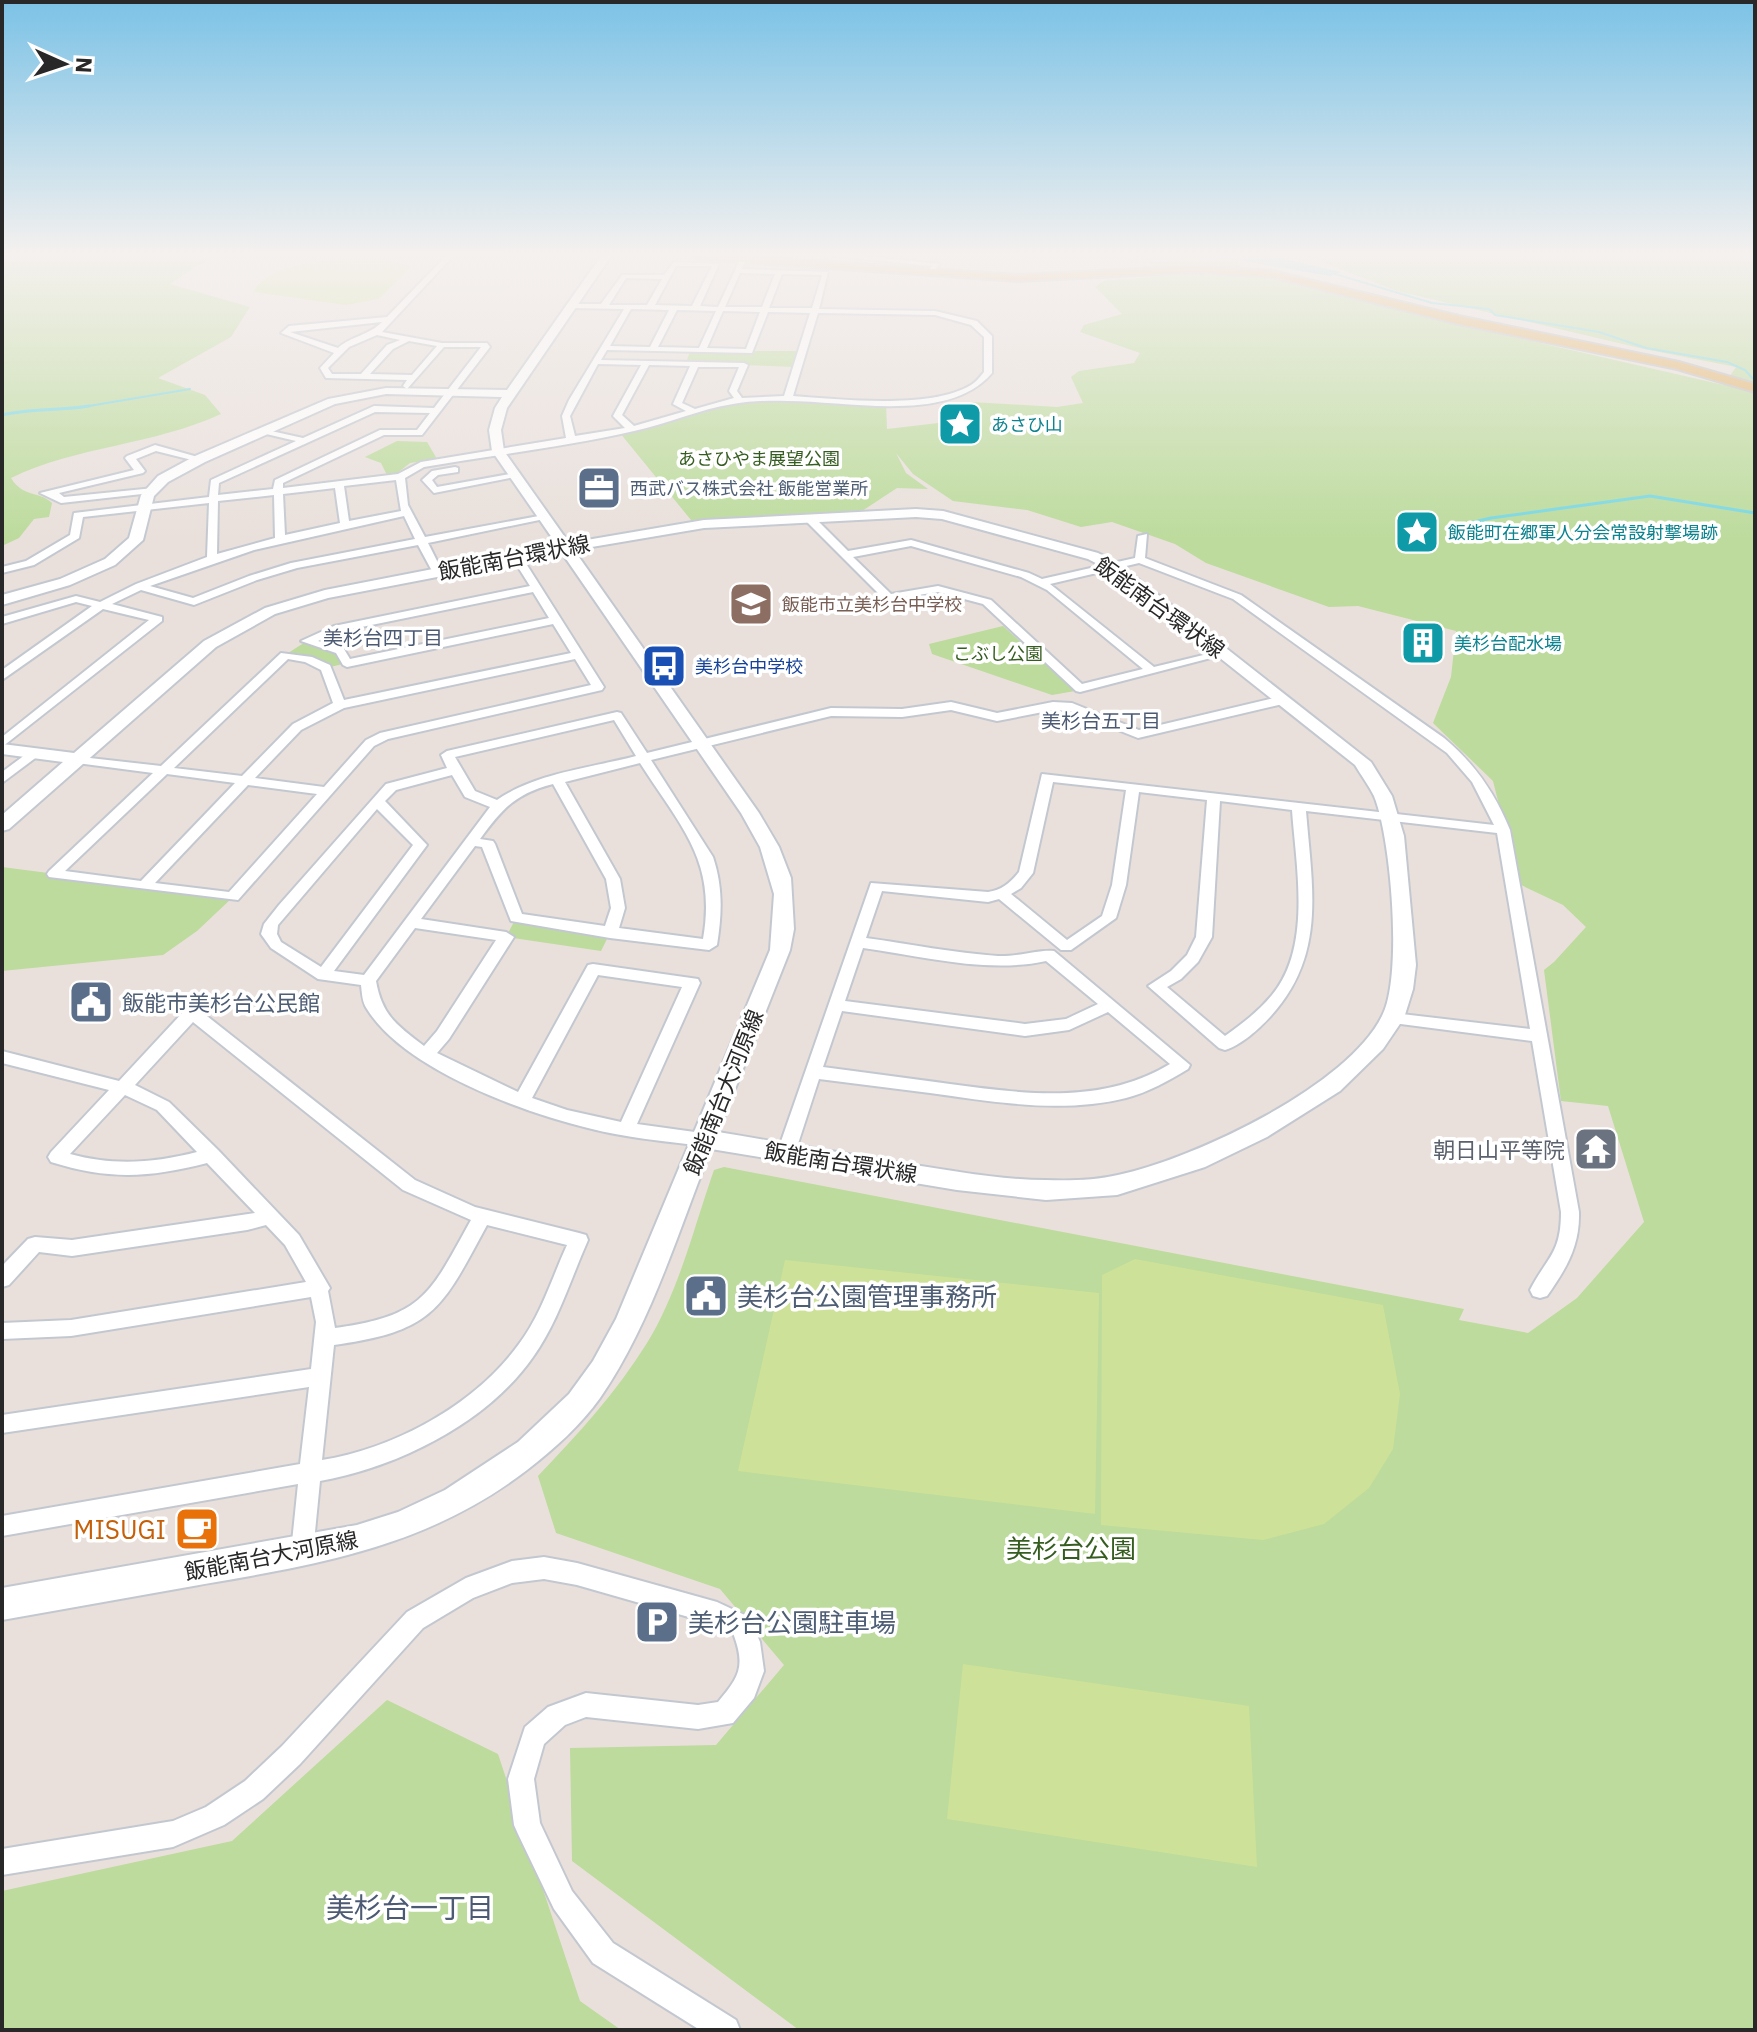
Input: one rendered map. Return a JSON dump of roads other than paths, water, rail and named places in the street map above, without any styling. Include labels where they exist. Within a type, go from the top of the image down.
[{"type":"main road","points":[[1608,351],[1667,363],[1755,388]]},
{"type":"street","points":[[341,351],[324,368],[329,376],[414,378]]},
{"type":"street","points":[[363,377],[387,351]]},
{"type":"street","points":[[402,392],[437,351]]},
{"type":"street","points":[[280,539],[278,482],[383,432],[419,433],[483,351]]},
{"type":"street","points":[[498,451],[496,418],[508,394],[538,351]]},
{"type":"street","points":[[571,439],[566,416],[602,351]]},
{"type":"street","points":[[788,398],[802,351]]},
{"type":"street","points":[[2,570],[30,563],[75,536],[78,515],[400,477],[416,466],[632,429],[739,400],[938,399],[976,387],[988,373],[988,351]]},
{"type":"street","points":[[596,362],[744,365],[733,391],[739,400]]},
{"type":"street","points":[[632,429],[617,416],[646,363]]},
{"type":"street","points":[[693,411],[677,404],[695,364]]},
{"type":"street","points":[[2,600],[65,582],[119,556],[140,531],[143,507],[151,490],[163,479],[200,459],[345,397],[402,392],[508,394]]},
{"type":"street","points":[[212,556],[214,482],[374,409],[436,411]]},
{"type":"street","points":[[265,431],[305,441]]},
{"type":"street","points":[[151,490],[61,500],[57,495],[45,493],[140,471],[130,458],[155,448],[200,459]]},
{"type":"street","name":"飯能南台大河原線","points":[[2,1604],[302,1552],[378,1534],[429,1512],[491,1477],[539,1442],[572,1411],[598,1376],[629,1321],[776,963],[786,919],[786,893],[781,869],[769,842],[498,451]]},
{"type":"street","points":[[468,457],[473,467],[435,473],[427,480],[434,490],[515,476]]},
{"type":"street","points":[[400,477],[406,513],[437,571]]},
{"type":"street","points":[[339,484],[345,525]]},
{"type":"street","points":[[2,676],[101,605],[212,556],[406,513]]},
{"type":"street","name":"飯能南台環状線","points":[[2,825],[210,644],[243,623],[270,611],[325,594],[678,527],[893,513],[943,515],[1093,556],[1114,567],[1362,762],[1383,796],[1390,817],[1405,965],[1393,1018],[1375,1043],[1332,1085],[1259,1131],[1196,1160],[1117,1185],[1027,1188],[957,1181],[703,1139]]},
{"type":"street","points":[[140,586],[194,602],[295,565],[544,518]]},
{"type":"street","points":[[809,518],[889,598],[938,589],[987,602],[1080,688],[1224,653]]},
{"type":"street","points":[[1140,560],[1143,536]]},
{"type":"street","points":[[845,555],[897,544],[923,545],[1043,582],[1152,671]]},
{"type":"street","points":[[340,705],[326,668],[308,659],[285,655],[54,874],[233,897],[370,743],[384,736],[598,687],[516,556]]},
{"type":"street","points":[[1043,582],[1140,560],[1237,597],[1440,741],[1468,765],[1485,786],[1503,830],[1570,1212],[1571,1234],[1567,1253],[1540,1290]]},
{"type":"street","points":[[537,588],[334,629],[307,641],[340,651],[347,663],[557,620]]},
{"type":"street","points":[[2,621],[76,599],[158,619],[2,746]]},
{"type":"street","points":[[144,886],[297,727],[311,718],[340,705],[578,655]]},
{"type":"street","points":[[703,1139],[587,1122],[464,1078],[394,1032],[373,1007],[368,981],[498,805],[517,792],[557,779],[831,712],[910,713],[939,706],[997,717],[1053,706],[1072,707],[1119,728],[1146,733],[1283,700]]},
{"type":"street","points":[[472,842],[488,844],[516,918],[709,945],[716,908],[715,880],[706,857],[617,716],[447,755],[470,794],[498,805]]},
{"type":"street","points":[[2,746],[33,753],[325,791]]},
{"type":"street","points":[[2,779],[33,753]]},
{"type":"street","points":[[368,981],[323,975],[276,945],[269,934],[271,924],[391,787],[455,770]]},
{"type":"street","points":[[786,1153],[876,886],[988,897],[1002,894],[1016,885],[1026,873],[1047,777],[1503,830]]},
{"type":"street","points":[[557,779],[613,879],[618,908],[610,933]]},
{"type":"street","points":[[1002,894],[1066,947],[1096,930],[1109,918],[1117,900],[1133,787]]},
{"type":"street","points":[[1214,796],[1204,937],[1184,967],[1156,986],[1225,1044],[1253,1027],[1280,1001],[1298,967],[1305,917],[1299,807]]},
{"type":"street","points":[[323,975],[420,845],[377,801]]},
{"type":"street","points":[[410,922],[506,937],[443,1035],[427,1054]]},
{"type":"street","points":[[815,1072],[1055,1100],[1091,1099],[1120,1093],[1152,1082],[1182,1065],[1049,955],[1018,962],[995,961],[858,942]]},
{"type":"street","points":[[522,1101],[593,969],[692,983],[626,1129]]},
{"type":"street","points":[[838,1005],[1025,1030],[1069,1024],[1109,1005]]},
{"type":"street","points":[[2,1526],[347,1466],[445,1424],[501,1380],[527,1350],[579,1240],[481,1218],[436,1201],[409,1185],[192,1013],[57,1157],[124,1172],[179,1164],[212,1155]]},
{"type":"street","points":[[1393,1018],[1537,1036]]},
{"type":"street","points":[[2,1057],[122,1087],[163,1106],[292,1240],[309,1263],[320,1288],[326,1322],[302,1552]]},
{"type":"street","points":[[2,1279],[35,1244],[72,1248],[247,1223],[268,1217]]},
{"type":"street","points":[[324,1338],[367,1333],[401,1324],[420,1314],[439,1295],[481,1218]]},
{"type":"street","points":[[2,1331],[71,1328],[320,1288]]},
{"type":"street","points":[[2,1424],[319,1377]]},
{"type":"street","points":[[2,1862],[173,1834],[215,1816],[254,1790],[291,1755],[415,1620],[441,1601],[512,1572],[544,1568],[577,1574],[717,1613],[741,1625],[748,1642],[752,1671],[745,1689],[724,1714],[686,1717],[586,1705],[557,1716],[534,1736],[521,1779],[527,1825],[563,1900],[603,1953],[726,2030]]},
{"type":"waterway","points":[[1662,351],[1727,362],[1745,370],[1755,381]]},
{"type":"waterway","points":[[88,406],[190,389]]},
{"type":"waterway","points":[[2,415],[88,406]]},
{"type":"waterway","points":[[77,408],[88,406]]},
{"type":"waterway","points":[[1448,528],[1491,518],[1650,496],[1755,513]]},
{"type":"place","name":"あさひ山","points":[[960,424]]},
{"type":"place","name":"西武バス株式会社 飯能営業所","points":[[599,488]]},
{"type":"place","name":"飯能町在郷軍人分会常設射撃場跡","points":[[1417,532]]},
{"type":"place","name":"飯能市立美杉台中学校","points":[[751,604]]},
{"type":"place","name":"美杉台配水場","points":[[1423,643]]},
{"type":"place","name":"美杉台中学校","points":[[664,666]]},
{"type":"place","name":"飯能市美杉台公民館","points":[[91,1002]]},
{"type":"place","name":"朝日山平等院","points":[[1596,1149]]},
{"type":"place","name":"美杉台公園管理事務所","points":[[706,1296]]},
{"type":"place","name":"MISUGI","points":[[197,1529]]},
{"type":"place","name":"美杉台公園駐車場","points":[[657,1622]]},
{"type":"district","name":"美杉台四丁目","points":[[383,637]]},
{"type":"district","name":"美杉台五丁目","points":[[1101,720]]},
{"type":"district","name":"美杉台一丁目","points":[[410,1907]]},
{"type":"park label","name":"あさひやま展望公園","points":[[759,458]]},
{"type":"park label","name":"こぶし公園","points":[[998,653]]},
{"type":"park label","name":"美杉台公園","points":[[1071,1548]]}]
